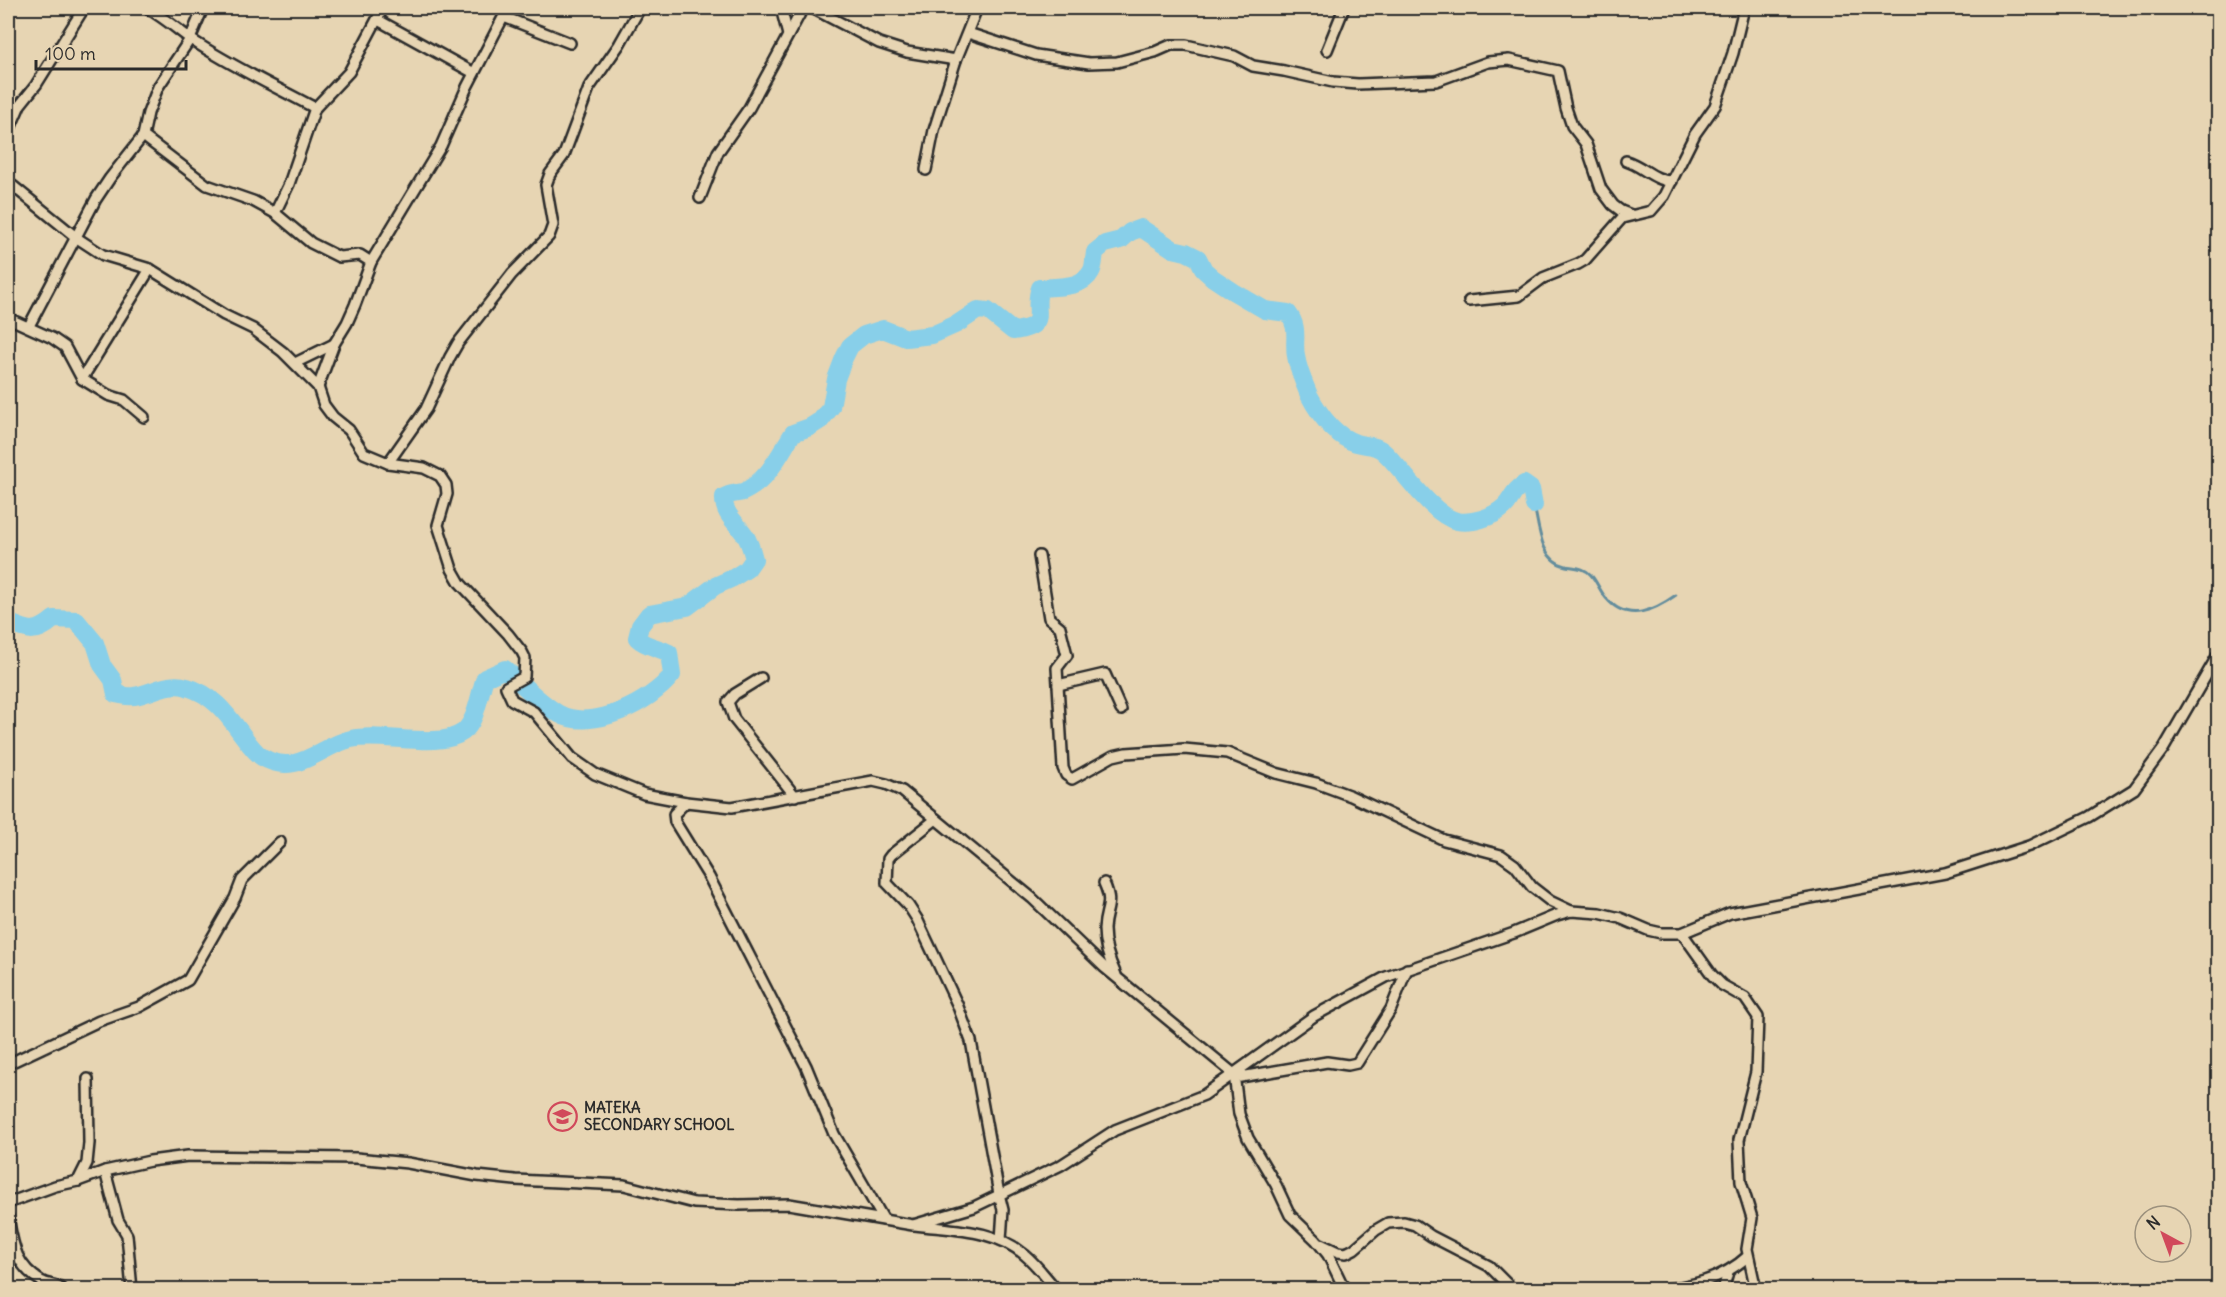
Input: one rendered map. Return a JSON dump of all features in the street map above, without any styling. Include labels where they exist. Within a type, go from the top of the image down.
[{"type":"street","points":[[8,133],[20,105],[36,85],[84,8]]},
{"type":"street","points":[[147,8],[168,20],[190,39],[237,67],[315,108]]},
{"type":"street","points":[[29,326],[96,200],[110,178],[144,136],[148,113],[158,87],[190,39],[203,8]]},
{"type":"street","points":[[275,213],[289,184],[315,108],[349,72],[383,8]]},
{"type":"street","points":[[388,463],[426,409],[458,343],[512,274],[549,236],[553,225],[546,185],[550,174],[564,155],[589,88],[619,45],[640,8]]},
{"type":"street","points":[[781,8],[788,35]]},
{"type":"street","points":[[700,198],[718,152],[749,108],[803,8]]},
{"type":"street","points":[[812,8],[879,43],[907,52],[956,60]]},
{"type":"street","points":[[926,170],[934,130],[956,60],[976,8]]},
{"type":"street","points":[[1327,50],[1344,8]]},
{"type":"street","points":[[1469,302],[1519,296],[1543,278],[1578,264],[1593,252],[1622,218],[1654,209],[1672,182],[1695,134],[1715,106],[1733,53],[1744,8]]},
{"type":"street","points":[[318,387],[333,344],[347,323],[371,262],[441,146],[474,73],[506,12],[570,43]]},
{"type":"street","points":[[378,20],[474,73]]},
{"type":"street","points":[[968,33],[1036,54],[1089,63],[1117,62],[1155,52],[1171,45],[1186,45],[1234,56],[1253,66],[1333,82],[1358,84],[1436,81],[1488,62],[1509,60],[1558,71],[1572,126],[1586,144],[1601,189],[1621,212],[1631,215]]},
{"type":"street","points":[[144,136],[207,185],[254,201],[275,213],[311,243],[339,257],[360,255],[371,262]]},
{"type":"street","points":[[1626,162],[1642,168],[1657,179],[1672,182]]},
{"type":"street","points":[[8,182],[77,238],[103,255],[150,269],[224,315],[253,329],[283,352],[318,387],[324,405],[333,417],[349,430],[364,453],[388,463],[424,468],[440,476],[446,485],[447,494],[438,525],[452,569],[460,583],[508,634],[525,657],[524,677],[506,687],[512,700],[534,712],[572,758],[595,774],[644,794],[732,807],[873,781],[886,784],[902,791],[1032,898],[1087,951],[1235,1076],[1237,1103],[1244,1131],[1276,1185],[1290,1215],[1328,1255],[1341,1282],[1348,1290]]},
{"type":"street","points":[[82,380],[150,269]]},
{"type":"street","points":[[8,318],[29,326],[65,347],[82,380],[108,395],[124,400],[144,417]]},
{"type":"street","points":[[295,363],[333,344]]},
{"type":"street","points":[[1039,556],[1050,618],[1060,627],[1067,655],[1057,666],[1066,775],[1072,779],[1076,778],[1113,756],[1125,753],[1184,749],[1227,753],[1276,773],[1316,783],[1351,796],[1444,840],[1501,855],[1515,865],[1532,886],[1550,901],[1571,911]]},
{"type":"street","points":[[913,1225],[974,1207],[1061,1165],[1115,1130],[1204,1095],[1235,1076],[1314,1016],[1386,977],[1571,911],[1599,912],[1661,933],[1682,933],[1730,913],[1945,873],[2029,846],[2089,817],[2134,789],[2164,748],[2218,655]]},
{"type":"street","points":[[1058,685],[1105,674],[1120,710]]},
{"type":"street","points":[[761,678],[735,693],[728,702],[729,706],[734,719],[795,796]]},
{"type":"street","points":[[686,802],[674,814],[675,822],[709,877],[806,1066],[838,1142],[884,1220]]},
{"type":"street","points":[[936,819],[888,858],[886,879],[889,886],[908,905],[917,919],[971,1041],[1004,1211],[1001,1240]]},
{"type":"street","points":[[8,1064],[99,1021],[139,1006],[188,980],[235,898],[242,880],[280,842]]},
{"type":"street","points":[[1104,883],[1110,902],[1105,918],[1105,945],[1107,957],[1116,976]]},
{"type":"street","points":[[1682,933],[1712,975],[1722,985],[1745,998],[1758,1017],[1756,1072],[1739,1140],[1741,1182],[1752,1218],[1748,1256],[1756,1290]]},
{"type":"street","points":[[1235,1076],[1327,1062],[1348,1065],[1357,1063],[1391,1009],[1407,969]]},
{"type":"street","points":[[78,1181],[87,1163],[89,1143],[88,1079]]},
{"type":"street","points":[[8,1203],[55,1185],[78,1181],[105,1171],[150,1161],[188,1156],[356,1158],[408,1163],[505,1179],[624,1185],[694,1203],[789,1204],[976,1233],[1001,1240],[1027,1257],[1056,1290]]},
{"type":"street","points":[[105,1171],[117,1220],[127,1235],[132,1290]]},
{"type":"street","points":[[8,1217],[10,1240],[29,1273],[41,1286],[58,1286],[62,1290]]},
{"type":"street","points":[[1317,1242],[1338,1252],[1346,1253],[1388,1223],[1404,1222],[1415,1225],[1431,1236],[1489,1266],[1513,1290]]},
{"type":"street","points":[[1656,1290],[1700,1283],[1728,1272],[1748,1256]]},
{"type":"street","points":[[1723,1290],[1728,1272]]},
{"type":"waterway","points":[[8,622],[32,630],[54,619],[76,620],[95,643],[102,665],[113,680],[116,694],[141,695],[173,685],[196,690],[218,705],[256,752],[275,763],[297,762],[339,743],[364,737],[425,740],[452,737],[463,732],[472,721],[485,678],[505,669],[538,699],[559,714],[572,719],[604,717],[636,704],[672,675],[669,653],[637,638],[640,626],[649,614],[687,607],[715,586],[747,569],[754,559],[747,538],[728,513],[724,497],[752,487],[772,467],[793,433],[821,420],[831,407],[836,379],[850,346],[864,335],[883,329],[906,338],[932,335],[957,324],[978,310],[988,311],[1013,331],[1025,329],[1032,325],[1038,316],[1040,288],[1068,286],[1081,281],[1092,270],[1095,252],[1105,244],[1121,240],[1130,232],[1141,228],[1173,249],[1198,258],[1204,270],[1213,278],[1265,310],[1288,313],[1294,324],[1295,350],[1300,371],[1309,395],[1322,417],[1348,440],[1382,450],[1438,511],[1457,521],[1482,519],[1504,507],[1516,490],[1524,484],[1531,489],[1534,505]]},
{"type":"waterway","points":[[1534,505],[1542,542],[1551,557],[1557,563],[1588,572],[1614,606],[1623,611],[1641,612],[1676,595]]},
{"type":"place","name":"MATEKA SECONDARY SCHOOL","points":[[563,1117]]}]
